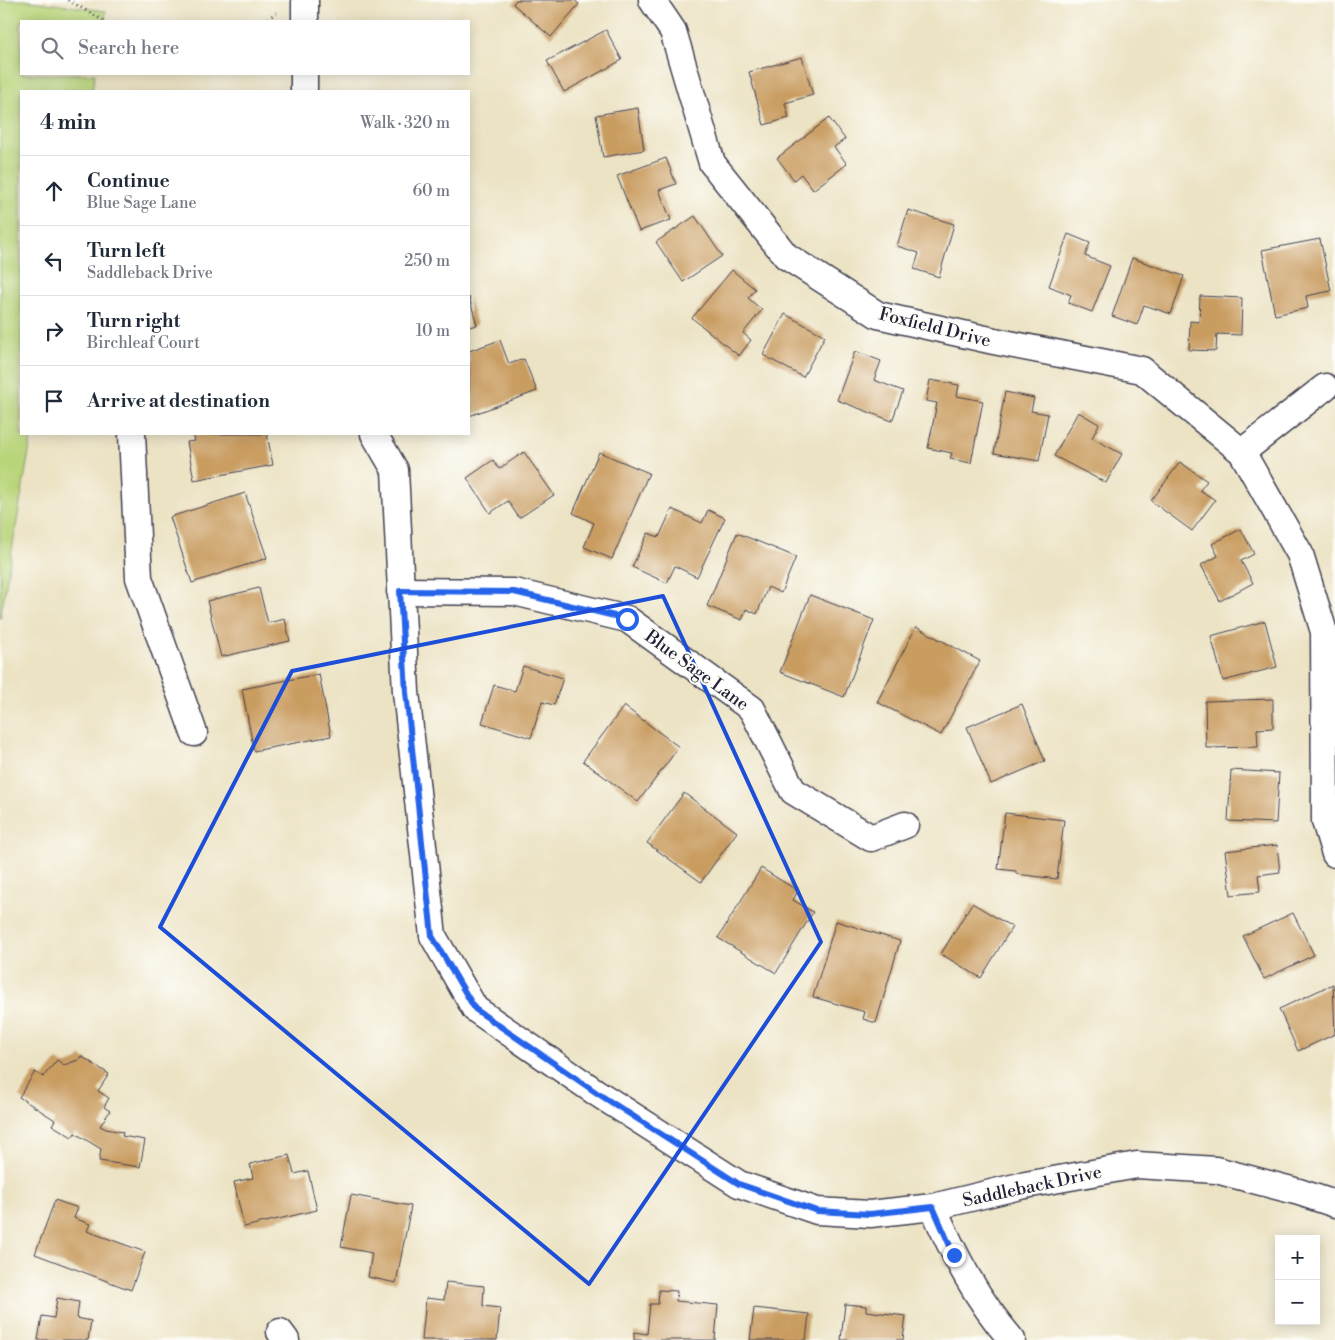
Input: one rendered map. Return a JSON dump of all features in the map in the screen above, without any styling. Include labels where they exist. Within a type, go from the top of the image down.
[{"type":"street","points":[[305,0],[305,20]]},
{"type":"street","name":"Foxfield Drive","points":[[652,0],[673,31],[712,163],[786,256],[878,315],[994,341],[1142,370],[1242,452],[1300,554],[1324,632],[1325,821],[1335,854]]},
{"type":"street","points":[[304,75],[304,90]]},
{"type":"street","points":[[1242,452],[1325,386]]},
{"type":"street","points":[[132,435],[139,578],[194,733]]},
{"type":"street","name":"Saddleback Drive","points":[[375,435],[395,470],[406,692],[432,936],[475,1009],[597,1093],[739,1184],[817,1211],[870,1214],[933,1207],[1020,1186],[1137,1165],[1216,1170],[1299,1192],[1335,1204]]},
{"type":"street","name":"Blue Sage Lane","points":[[400,591],[514,592],[627,619],[752,709],[793,791],[870,838],[905,825]]},
{"type":"street","points":[[933,1207],[964,1272],[988,1313],[1012,1340]]},
{"type":"path","points":[[68,0],[102,20]]},
{"type":"highlighted area","points":[[663,596],[821,942],[589,1284],[160,927],[292,671]]},
{"type":"green space","points":[[0,0],[23,0],[106,11],[104,20],[20,20],[20,75],[95,75],[92,90],[20,90],[20,435],[32,435],[0,619]]},
{"type":"building","points":[[516,0],[574,0],[579,4],[551,37],[513,4]]},
{"type":"building","points":[[606,30],[622,60],[564,92],[547,61]]},
{"type":"building","points":[[802,57],[813,95],[785,103],[789,118],[764,125],[749,72]]},
{"type":"building","points":[[638,108],[644,150],[603,157],[596,115]]},
{"type":"building","points":[[829,118],[845,139],[834,147],[847,164],[813,190],[801,174],[794,180],[777,158]]},
{"type":"building","points":[[666,158],[676,184],[659,190],[671,220],[639,231],[617,176]]},
{"type":"building","points":[[908,210],[954,224],[939,277],[914,269],[919,253],[897,246]]},
{"type":"building","points":[[695,216],[722,256],[683,282],[656,242]]},
{"type":"building","points":[[1068,234],[1090,243],[1085,256],[1110,266],[1092,312],[1068,303],[1071,295],[1049,286]]},
{"type":"building","points":[[1320,239],[1331,291],[1306,296],[1308,308],[1275,315],[1262,250]]},
{"type":"building","points":[[1132,258],[1184,276],[1171,314],[1144,305],[1137,325],[1112,316]]},
{"type":"building","points":[[732,270],[755,289],[748,298],[762,310],[743,333],[751,340],[739,356],[692,318]]},
{"type":"building","points":[[1200,296],[1242,298],[1241,335],[1217,334],[1216,351],[1189,350],[1190,321],[1199,322]]},
{"type":"building","points":[[470,300],[477,325],[470,327]]},
{"type":"building","points":[[785,314],[825,336],[803,377],[763,355]]},
{"type":"building","points":[[500,340],[509,364],[524,359],[537,391],[470,416],[470,351]]},
{"type":"building","points":[[855,351],[881,361],[874,380],[903,391],[892,421],[837,400]]},
{"type":"building","points":[[930,380],[959,385],[957,396],[983,401],[971,463],[950,459],[952,453],[928,448],[937,403],[926,401]]},
{"type":"building","points":[[1005,392],[1034,398],[1031,411],[1048,414],[1039,461],[994,453]]},
{"type":"building","points":[[1078,412],[1099,424],[1092,438],[1122,454],[1106,483],[1054,456]]},
{"type":"building","points":[[193,435],[267,435],[273,465],[194,480],[187,442],[195,441]]},
{"type":"building","points":[[524,452],[554,495],[519,518],[508,501],[490,513],[467,478],[493,460],[499,469]]},
{"type":"building","points":[[599,452],[649,473],[612,559],[584,547],[594,523],[573,513]]},
{"type":"building","points":[[1180,462],[1207,481],[1200,490],[1215,500],[1192,531],[1151,501]]},
{"type":"building","points":[[245,493],[267,558],[192,583],[170,517]]},
{"type":"building","points":[[672,509],[702,523],[708,510],[725,518],[697,577],[675,566],[667,583],[632,567],[648,533],[659,537]]},
{"type":"building","points":[[1241,529],[1254,554],[1241,561],[1253,583],[1220,601],[1201,565],[1218,556],[1212,544]]},
{"type":"building","points":[[737,533],[796,557],[781,593],[768,587],[757,614],[746,609],[742,620],[707,606]]},
{"type":"building","points":[[259,588],[268,623],[285,619],[290,641],[221,657],[207,601]]},
{"type":"building","points":[[810,595],[874,620],[844,697],[780,672]]},
{"type":"building","points":[[1265,621],[1277,667],[1223,681],[1211,636]]},
{"type":"building","points":[[916,627],[980,661],[941,735],[877,702]]},
{"type":"building","points":[[523,666],[563,678],[554,705],[542,702],[531,738],[482,723],[494,685],[515,691]]},
{"type":"building","points":[[319,674],[331,736],[254,751],[242,689]]},
{"type":"building","points":[[1273,699],[1273,728],[1257,729],[1258,747],[1206,748],[1205,701]]},
{"type":"building","points":[[1022,704],[1045,761],[991,784],[967,727]]},
{"type":"building","points":[[624,706],[679,747],[638,802],[583,761]]},
{"type":"building","points":[[1231,770],[1279,773],[1276,823],[1228,821]]},
{"type":"building","points":[[684,793],[737,832],[701,882],[647,843]]},
{"type":"building","points":[[1005,813],[1064,820],[1057,879],[1016,874],[1016,871],[998,869]]},
{"type":"building","points":[[1277,845],[1280,872],[1258,875],[1260,892],[1231,895],[1225,851]]},
{"type":"building","points":[[761,868],[798,891],[793,900],[813,912],[776,973],[718,938]]},
{"type":"building","points":[[972,903],[1012,927],[981,978],[941,954]]},
{"type":"building","points":[[1293,913],[1314,955],[1264,979],[1243,936]]},
{"type":"building","points":[[836,921],[900,941],[876,1023],[863,1019],[865,1012],[813,997]]},
{"type":"building","points":[[1333,984],[1335,1034],[1298,1051],[1279,1009]]},
{"type":"building","points":[[81,1056],[109,1074],[98,1091],[109,1098],[104,1107],[110,1111],[100,1126],[123,1132],[122,1136],[145,1140],[140,1167],[99,1161],[101,1149],[75,1133],[72,1137],[52,1125],[55,1120],[19,1097],[35,1072],[43,1077],[57,1060],[64,1065],[78,1060]]},
{"type":"building","points":[[289,1155],[294,1174],[308,1171],[317,1210],[244,1227],[234,1182],[253,1178],[250,1164]]},
{"type":"building","points":[[351,1195],[411,1206],[396,1283],[368,1277],[372,1253],[341,1247]]},
{"type":"building","points":[[55,1200],[78,1208],[74,1218],[90,1224],[87,1231],[145,1252],[131,1290],[35,1254]]},
{"type":"building","points":[[446,1282],[484,1286],[483,1306],[500,1308],[497,1340],[422,1340],[426,1298],[444,1300]]},
{"type":"building","points":[[659,1290],[677,1291],[676,1301],[718,1305],[715,1340],[634,1340],[634,1332],[647,1334],[650,1304],[658,1304]]},
{"type":"building","points":[[57,1298],[79,1302],[77,1318],[91,1321],[88,1340],[38,1340],[42,1316],[54,1318]]},
{"type":"building","points":[[845,1304],[866,1306],[866,1311],[906,1316],[903,1340],[841,1340]]},
{"type":"building","points":[[754,1308],[809,1314],[806,1340],[750,1340]]},
{"type":"route","points":[[627,619],[514,592],[400,591],[406,692],[419,795],[432,936],[475,1009],[597,1093],[739,1184],[817,1211],[870,1214],[933,1207],[954,1255]]}]
